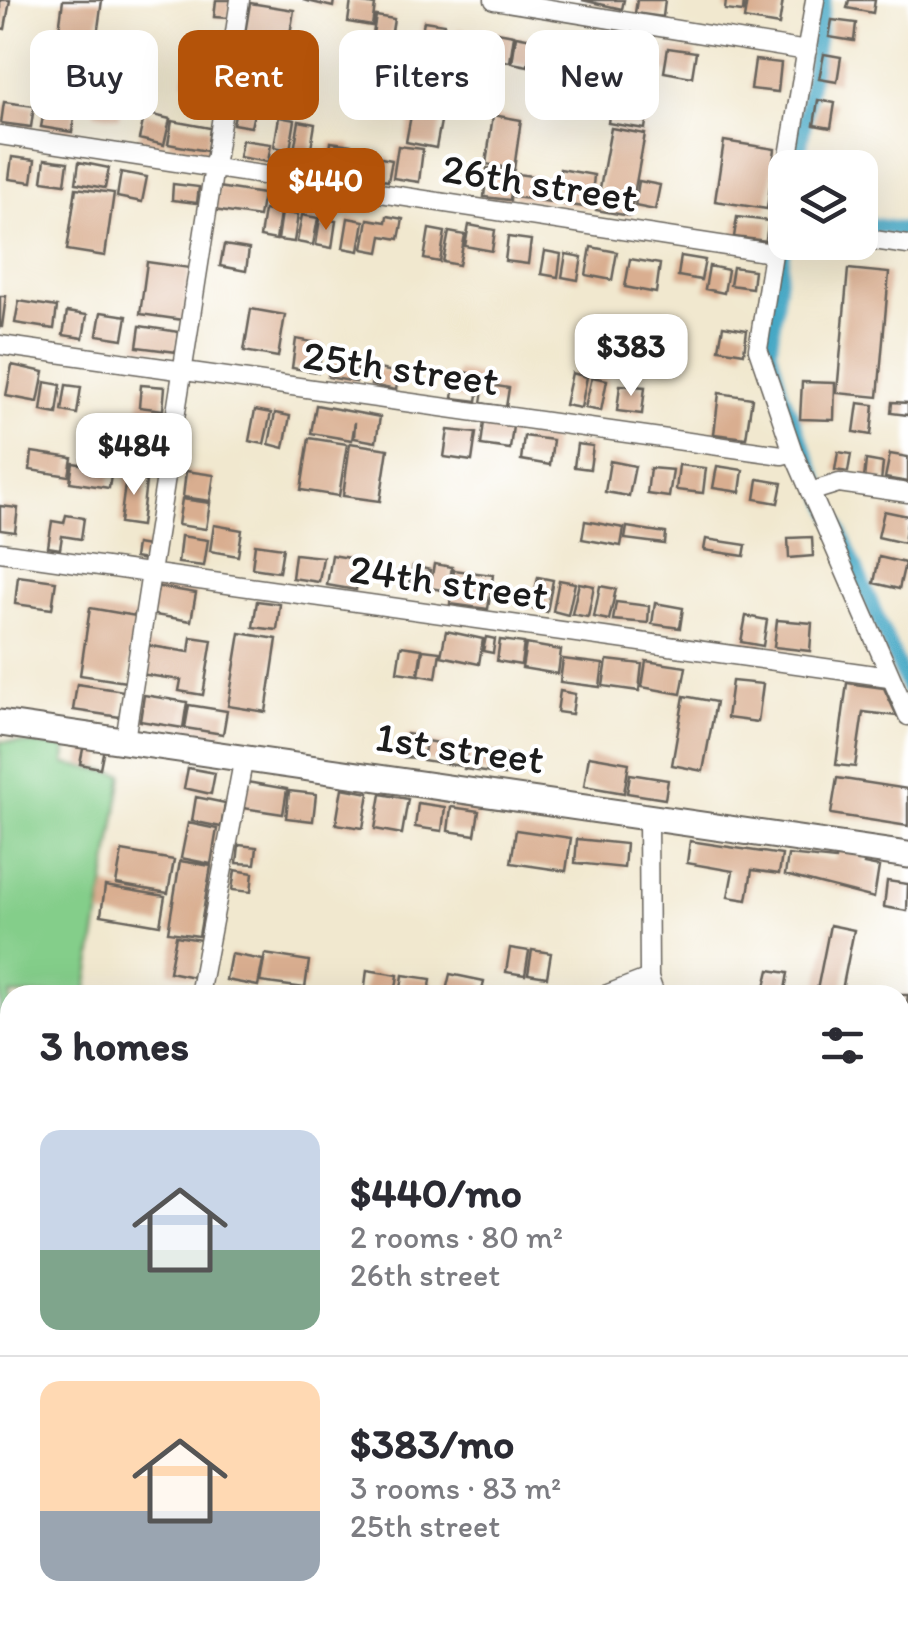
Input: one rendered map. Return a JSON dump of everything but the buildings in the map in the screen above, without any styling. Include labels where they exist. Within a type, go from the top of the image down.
[{"type":"main road","name":"1st street","points":[[0,723],[908,855]]},
{"type":"street","points":[[125,740],[240,0]]},
{"type":"street","points":[[494,0],[807,52]]},
{"type":"street","points":[[790,150],[815,0]]},
{"type":"street","name":"26th street","points":[[0,135],[768,240]]},
{"type":"street","points":[[878,241],[908,245]]},
{"type":"street","points":[[774,260],[758,348],[793,452],[889,677],[904,697],[908,716]]},
{"type":"street","name":"25th street","points":[[0,345],[782,455],[793,452]]},
{"type":"street","points":[[810,492],[839,483],[908,493]]},
{"type":"street","name":"24th street","points":[[0,552],[889,677]]},
{"type":"street","points":[[200,985],[244,756]]},
{"type":"street","points":[[648,815],[652,985]]},
{"type":"green space","points":[[0,741],[66,747],[65,764],[123,774],[88,985],[0,985]]},
{"type":"waterway","points":[[800,150],[824,0]]},
{"type":"waterway","points":[[878,226],[908,231]]},
{"type":"waterway","points":[[782,260],[770,349],[782,394],[819,483]]},
{"type":"waterway","points":[[825,496],[908,689]]}]
